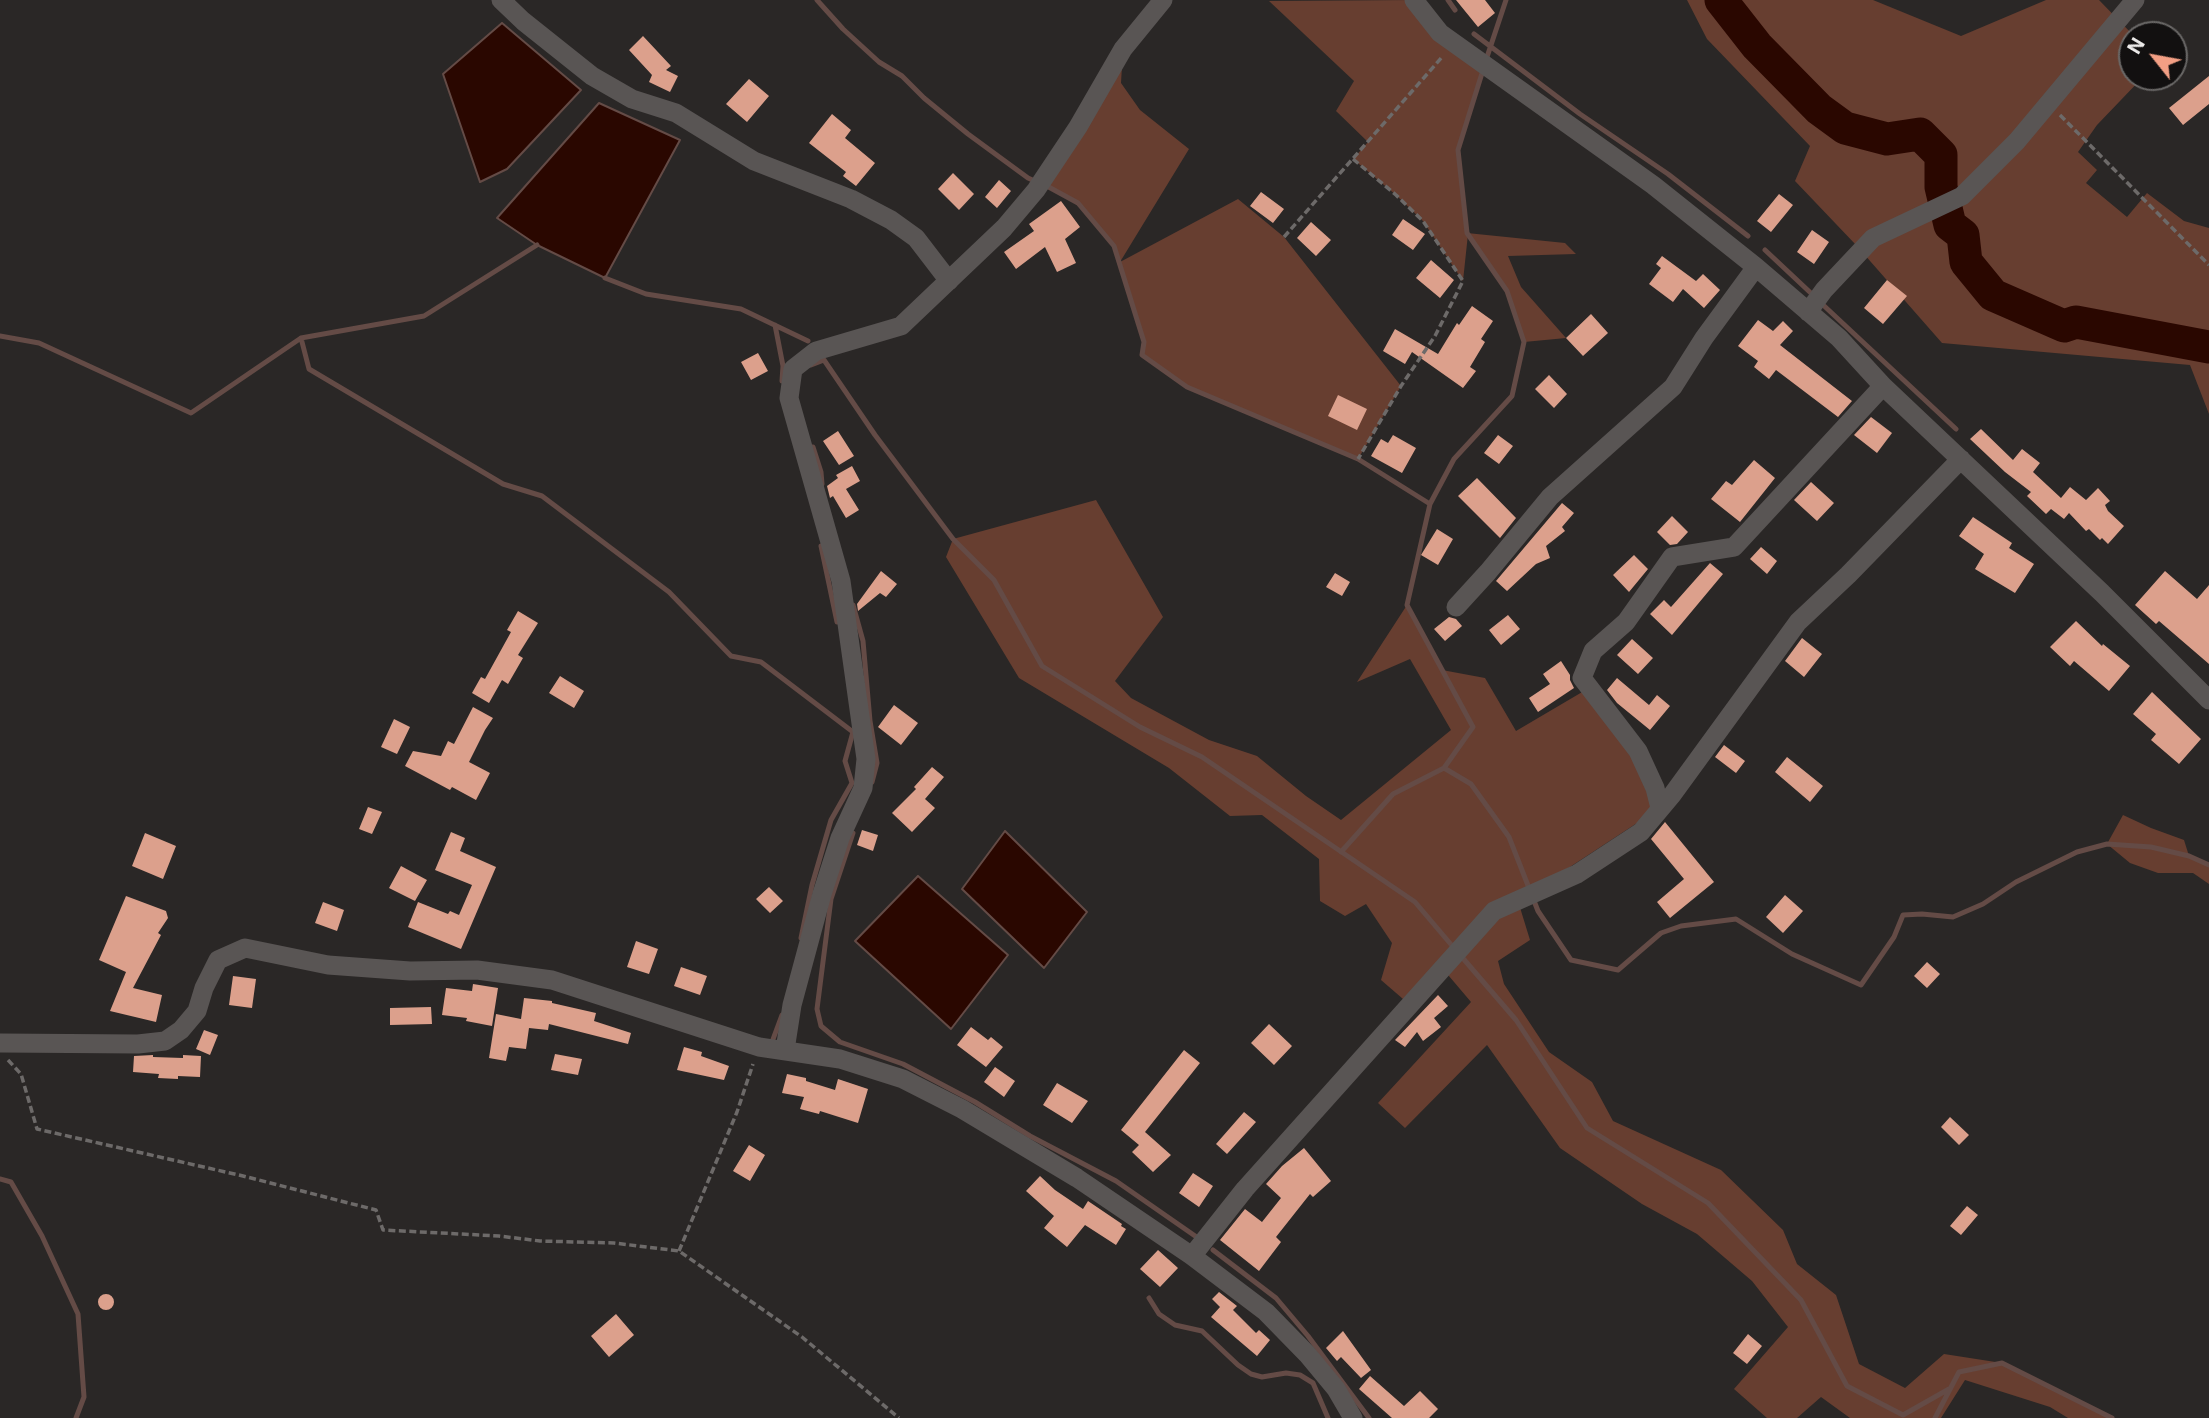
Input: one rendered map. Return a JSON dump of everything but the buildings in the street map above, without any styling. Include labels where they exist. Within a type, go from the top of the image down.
[{"type":"street","points":[[500,0],[592,76],[632,99],[676,113],[754,162],[851,199],[891,220],[916,238],[949,281]]},
{"type":"street","points":[[785,1050],[792,1005],[822,894],[840,838],[863,788],[866,759],[841,581],[789,398],[793,369],[816,351],[901,326],[1004,228],[1036,190],[1078,127],[1123,49],[1163,0]]},
{"type":"street","points":[[1414,0],[1440,33],[1453,44],[1653,185],[1756,267],[1839,338],[1883,386],[2102,593],[2209,699]]},
{"type":"street","points":[[1808,312],[1824,290],[1873,238],[1962,196],[2017,141],[2135,0]]},
{"type":"street","points":[[1456,607],[1550,497],[1673,387],[1704,338],[1756,267]]},
{"type":"street","points":[[1660,808],[1655,788],[1638,751],[1581,678],[1593,651],[1626,622],[1672,557],[1734,547],[1883,386]]},
{"type":"street","points":[[1192,1256],[1245,1189],[1494,911],[1577,874],[1641,832],[1798,622],[1848,575],[1961,459]]},
{"type":"street","points":[[4,1051],[165,1041],[181,1030],[197,1010],[218,960],[245,948],[328,965],[410,971],[477,970],[552,980],[759,1047],[840,1059],[915,1085],[962,1109],[1077,1178],[1192,1256],[1266,1312],[1336,1389],[1353,1418]]},
{"type":"path","points":[[1284,237],[1453,44]]},
{"type":"path","points":[[2048,103],[2209,265]]},
{"type":"path","points":[[1353,159],[1423,221],[1463,281],[1435,336],[1401,386],[1358,459]]},
{"type":"path","points":[[679,1251],[737,1111],[759,1047]]},
{"type":"path","points":[[4,1051],[21,1074],[37,1129],[243,1176],[376,1210],[383,1230],[499,1236],[540,1241],[614,1243],[679,1251],[802,1337],[900,1418]]},
{"type":"shaded area","points":[[1414,0],[1485,66],[1458,150],[1467,233],[1565,243],[1576,254],[1508,256],[1521,287],[1566,338],[1524,342],[1507,291],[1468,234],[1463,281],[1423,221],[1353,159],[1368,142],[1336,111],[1354,81],[1269,1]]},
{"type":"shaded area","points":[[1687,0],[1873,0],[1961,36],[2046,0],[2099,0],[2119,21],[2118,91],[2130,91],[2097,125],[2078,152],[2097,170],[2086,183],[2127,217],[2147,193],[2184,221],[2209,228],[2209,414],[2190,365],[1942,343],[1856,245],[1795,181],[1810,146],[1707,39]]},
{"type":"shaded area","points":[[502,23],[581,90],[507,169],[480,182],[443,74]]},
{"type":"shaded area","points":[[1123,49],[1121,83],[1140,110],[1189,149],[1120,262],[1238,199],[1284,237],[1401,386],[1358,459],[1187,387],[1142,355],[1144,342],[1114,246],[1078,203],[1045,185]]},
{"type":"shaded area","points":[[599,103],[680,140],[605,278],[537,245],[497,218]]},
{"type":"shaded area","points":[[1096,500],[1163,617],[1115,681],[1131,698],[1209,740],[1257,756],[1306,796],[1341,820],[1451,730],[1410,659],[1357,682],[1407,605],[1442,670],[1485,678],[1516,731],[1589,688],[1638,751],[1660,808],[1518,901],[1530,940],[1498,961],[1504,984],[1549,1052],[1592,1082],[1613,1121],[1721,1170],[1783,1230],[1797,1264],[1836,1295],[1859,1364],[1905,1388],[1944,1354],[2002,1363],[2112,1418],[2068,1418],[2050,1407],[1965,1380],[1941,1418],[1850,1418],[1821,1397],[1797,1418],[1767,1418],[1734,1389],[1788,1327],[1752,1281],[1697,1234],[1642,1204],[1560,1148],[1487,1045],[1405,1128],[1378,1103],[1471,1002],[1443,969],[1410,1005],[1381,980],[1392,943],[1366,904],[1345,916],[1320,901],[1319,859],[1262,815],[1230,816],[1169,768],[1019,678],[946,557],[953,539]]},
{"type":"shaded area","points":[[2123,815],[2184,840],[2189,856],[2209,865],[2209,884],[2193,873],[2158,873],[2130,863],[2107,844]]},
{"type":"shaded area","points":[[1005,831],[1087,912],[1044,968],[962,889]]},
{"type":"shaded area","points":[[918,876],[1008,955],[951,1029],[855,941]]},
{"type":"waterway","points":[[817,0],[843,29],[879,62],[902,76],[968,134],[1037,182]]},
{"type":"waterway","points":[[1448,0],[1455,10]]},
{"type":"waterway","points":[[1486,60],[1506,0]]},
{"type":"waterway","points":[[1721,0],[1757,46],[1819,109],[1845,128],[1887,139],[1920,134],[1941,155],[1941,187],[1950,225],[1963,235],[1966,262],[1993,295],[2064,326],[2076,322],[2209,347]]},
{"type":"waterway","points":[[1474,34],[1580,114],[1668,174],[1748,236]]},
{"type":"waterway","points":[[1444,768],[1473,727],[1407,605],[1430,504],[1454,459],[1512,396],[1524,342],[1507,291],[1467,233],[1458,150],[1483,70]]},
{"type":"waterway","points":[[1045,185],[1078,203],[1114,246],[1144,342],[1142,355],[1187,387],[1358,459],[1430,504]]},
{"type":"waterway","points":[[0,336],[39,343],[191,413],[301,338],[424,316],[537,245]]},
{"type":"waterway","points":[[1765,250],[1814,296]]},
{"type":"waterway","points":[[605,278],[646,294],[741,309],[808,341]]},
{"type":"waterway","points":[[1821,303],[1956,429]]},
{"type":"waterway","points":[[775,325],[783,366],[782,381]]},
{"type":"waterway","points":[[301,338],[309,369],[503,484],[542,496],[669,592],[731,656],[761,662],[853,732],[845,761],[852,783],[831,820],[812,885],[801,938]]},
{"type":"waterway","points":[[811,365],[824,360],[875,435],[953,539],[994,580],[1042,666],[1140,727],[1202,757],[1415,902],[1454,948]]},
{"type":"waterway","points":[[813,447],[822,484]]},
{"type":"waterway","points":[[821,546],[837,622]]},
{"type":"waterway","points":[[853,605],[863,641],[870,721],[877,763],[872,782]]},
{"type":"waterway","points":[[1341,852],[1393,794],[1444,768],[1471,784],[1509,837],[1538,911],[1571,960],[1618,970],[1661,933],[1681,926],[1736,919],[1792,954],[1861,985],[1894,937],[1903,915],[1953,917],[1983,904],[2016,882],[2077,852],[2107,844],[2151,847],[2189,856],[2209,865]]},
{"type":"waterway","points":[[853,833],[831,899],[817,1009],[821,1026],[840,1042],[903,1064],[1116,1181],[1198,1238]]},
{"type":"waterway","points":[[1461,956],[1516,1020],[1587,1128],[1708,1203],[1801,1300],[1847,1386],[1903,1415],[1949,1389]]},
{"type":"waterway","points":[[772,1042],[782,1015]]},
{"type":"waterway","points":[[0,1179],[11,1182],[42,1236],[78,1314],[84,1397],[76,1418]]},
{"type":"waterway","points":[[1213,1250],[1276,1298],[1369,1418]]},
{"type":"waterway","points":[[1149,1298],[1159,1314],[1175,1325],[1202,1331],[1251,1374],[1262,1377],[1286,1373],[1300,1375],[1313,1383],[1328,1418]]},
{"type":"waterway","points":[[1935,1418],[1959,1372],[2002,1363],[2112,1418]]}]
